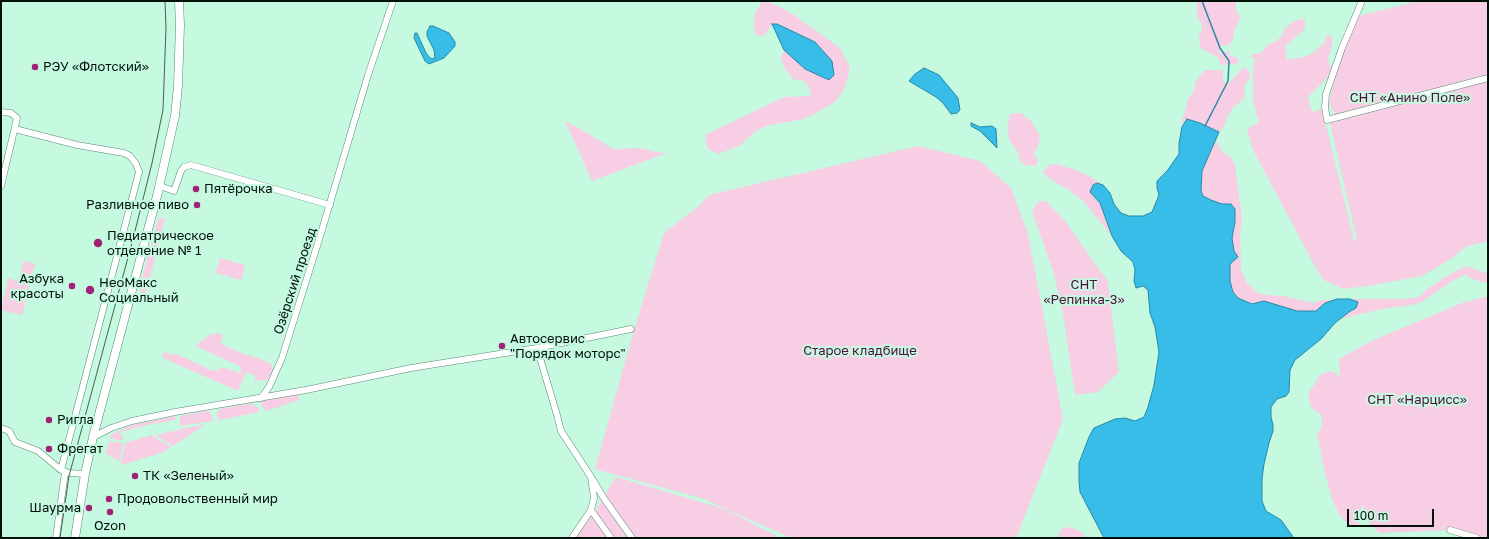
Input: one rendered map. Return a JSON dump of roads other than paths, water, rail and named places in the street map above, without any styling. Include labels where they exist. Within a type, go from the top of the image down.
[{"type":"main road","points":[[75,538],[85,474],[93,437],[160,186],[176,116],[180,25],[179,1]]},
{"type":"street","name":"Озёрский проезд","points":[[261,398],[269,387],[282,358],[330,205],[368,75],[393,1]]},
{"type":"street","points":[[1362,1],[1342,48],[1326,94],[1325,107],[1327,120],[1488,78]]},
{"type":"street","points":[[1,112],[11,113],[17,118],[1,186]]},
{"type":"street","points":[[15,129],[77,145],[124,153],[130,156],[136,164],[139,172],[63,471],[56,538]]},
{"type":"street","points":[[160,186],[174,191],[181,171],[184,167],[191,165],[330,205]]},
{"type":"street","points":[[93,437],[110,428],[132,421],[175,412],[261,398],[411,368],[537,348],[631,329]]},
{"type":"street","points":[[537,348],[557,415],[560,431],[632,538]]},
{"type":"street","points":[[1,428],[9,430],[15,442],[38,451],[63,471],[85,474]]},
{"type":"street","points":[[572,538],[591,510],[594,498],[591,477]]},
{"type":"street","points":[[591,510],[611,538]]},
{"type":"street","points":[[1450,530],[1477,538]]},
{"type":"water","points":[[772,24],[777,24],[815,42],[832,61],[834,75],[829,80],[805,69],[784,50]]},
{"type":"water","points":[[430,26],[449,33],[455,42],[455,46],[444,58],[429,64],[425,61],[414,38],[415,33],[417,33],[426,53],[431,59],[435,58],[434,50],[427,36]]},
{"type":"water","points":[[924,68],[939,75],[958,98],[960,110],[957,113],[951,114],[943,103],[936,97],[909,81],[915,74]]},
{"type":"water","points":[[1187,119],[1219,132],[1202,171],[1201,191],[1203,196],[1222,204],[1231,204],[1235,209],[1235,222],[1232,238],[1234,251],[1238,257],[1230,265],[1230,281],[1233,292],[1238,298],[1252,304],[1264,301],[1297,311],[1316,311],[1325,303],[1337,299],[1350,299],[1358,302],[1356,308],[1335,323],[1321,339],[1295,360],[1290,370],[1289,392],[1286,396],[1277,399],[1271,407],[1273,431],[1264,464],[1262,501],[1266,511],[1281,520],[1294,538],[1104,538],[1080,492],[1079,463],[1094,428],[1115,419],[1125,418],[1135,421],[1144,417],[1154,385],[1159,352],[1155,327],[1150,313],[1148,290],[1143,286],[1136,288],[1133,262],[1121,251],[1112,236],[1100,203],[1090,192],[1093,185],[1097,183],[1103,185],[1110,193],[1114,204],[1121,213],[1129,216],[1143,216],[1152,212],[1159,195],[1157,181],[1167,171],[1179,154],[1179,143],[1182,127]]},
{"type":"water","points":[[971,123],[980,127],[992,126],[996,129],[997,148],[980,131],[971,126]]},
{"type":"waterway","points":[[1202,1],[1220,48],[1229,61],[1228,81],[1205,126]]},
{"type":"tram line","points":[[60,538],[69,476],[133,239],[152,163],[163,110],[166,28],[165,1]]},
{"type":"place","name":"РЭУ «Флотский»","points":[[35,67]]},
{"type":"place","name":"Пятёрочка","points":[[196,189]]},
{"type":"place","name":"Разливное пиво","points":[[197,205]]},
{"type":"place","name":"Педиатрическое отделение № 1","points":[[98,243]]},
{"type":"place","name":"Азбука красоты","points":[[72,286]]},
{"type":"place","name":"НеоМакс Социальный","points":[[90,290]]},
{"type":"place","name":"Автосервис \"Порядок моторс\"","points":[[502,346]]},
{"type":"place","name":"Ригла","points":[[49,420]]},
{"type":"place","name":"Фрегат","points":[[49,449]]},
{"type":"place","name":"ТК «Зеленый»","points":[[135,476]]},
{"type":"place","name":"Продовольственный мир","points":[[109,499]]},
{"type":"place","name":"Шаурма","points":[[89,508]]},
{"type":"place","name":"Ozon","points":[[110,512]]},
{"type":"park label","name":"СНТ «Анино Поле»","points":[[1410,98]]},
{"type":"park label","name":"СНТ «Репинка-3»","points":[[1084,292]]},
{"type":"park label","name":"Старое кладбище","points":[[860,351]]},
{"type":"park label","name":"СНТ «Нарцисс»","points":[[1417,400]]}]
